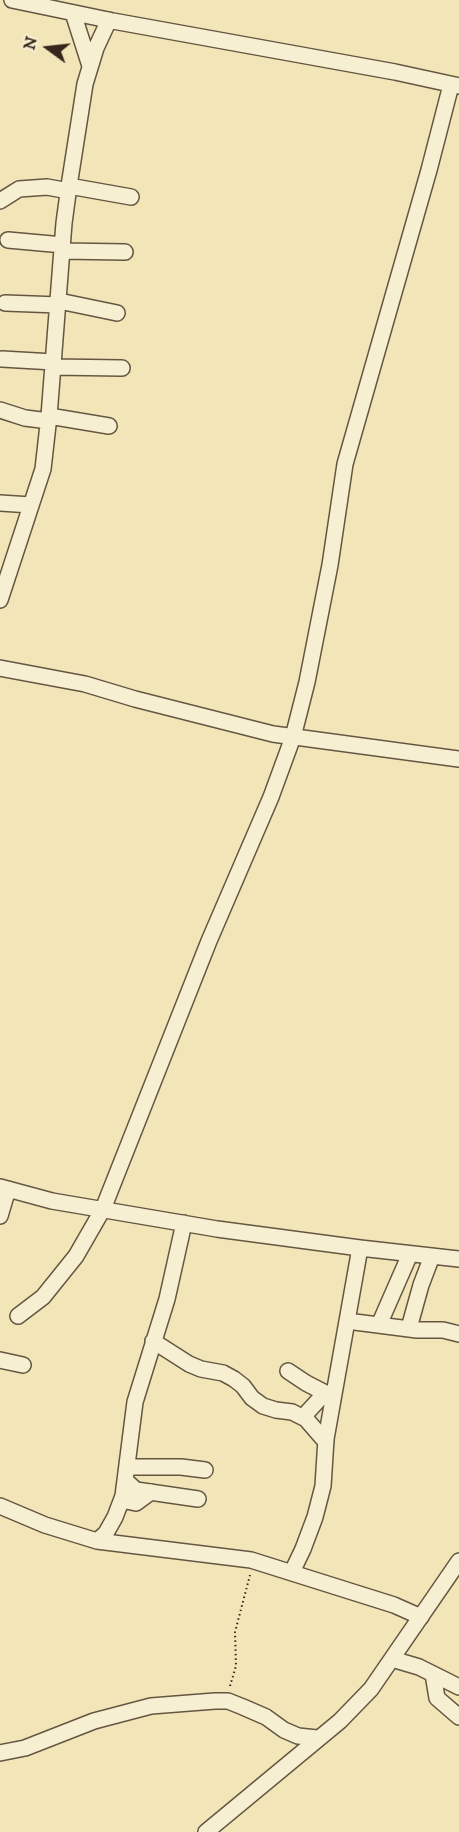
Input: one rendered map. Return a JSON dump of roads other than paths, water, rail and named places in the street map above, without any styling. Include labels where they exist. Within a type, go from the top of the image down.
[{"type":"street","points":[[12,0],[455,85],[345,464],[330,565],[307,682],[293,736],[271,797],[209,941],[103,1209],[76,1256],[43,1296],[18,1316]]},
{"type":"street","points":[[73,13],[90,66]]},
{"type":"street","points":[[0,600],[43,468],[69,189],[85,84],[96,48],[109,20]]},
{"type":"street","points":[[0,201],[19,189],[47,187],[131,197]]},
{"type":"street","points":[[8,240],[62,248],[125,252]]},
{"type":"street","points":[[5,303],[59,303],[117,313]]},
{"type":"street","points":[[2,359],[54,365],[122,368]]},
{"type":"street","points":[[0,410],[25,418],[49,418],[109,426]]},
{"type":"street","points":[[0,503],[31,505]]},
{"type":"street","points":[[0,668],[84,684],[273,734],[459,759]]},
{"type":"street","points":[[1,1210],[4,1188],[52,1201],[184,1223],[360,1248],[459,1259]]},
{"type":"street","points":[[97,1541],[106,1533],[122,1500],[135,1402],[167,1299],[184,1223]]},
{"type":"street","points":[[292,1572],[315,1518],[323,1486],[329,1395],[347,1321],[360,1248]]},
{"type":"street","points":[[379,1325],[410,1254]]},
{"type":"street","points":[[409,1329],[432,1256]]},
{"type":"street","points":[[347,1321],[409,1329],[443,1330],[459,1334]]},
{"type":"street","points":[[153,1341],[195,1367],[223,1373],[234,1379],[263,1406],[292,1412],[303,1418],[326,1442]]},
{"type":"street","points":[[0,1360],[23,1365]]},
{"type":"street","points":[[288,1371],[329,1395]]},
{"type":"street","points":[[303,1418],[329,1395]]},
{"type":"street","points":[[127,1474],[181,1467],[205,1470]]},
{"type":"street","points":[[127,1474],[136,1490],[198,1498]]},
{"type":"street","points":[[122,1500],[136,1503],[151,1492]]},
{"type":"street","points":[[0,1506],[45,1525],[97,1541],[256,1562],[394,1605],[421,1617]]},
{"type":"street","points":[[0,1521],[17,1512]]},
{"type":"street","points":[[206,1832],[340,1721],[371,1689],[459,1560]]},
{"type":"street","points":[[392,1659],[419,1666],[459,1687]]},
{"type":"street","points":[[433,1674],[437,1698],[459,1717]]},
{"type":"street","points":[[0,1753],[25,1748],[94,1721],[151,1706],[228,1701],[266,1717],[284,1730],[298,1736],[317,1738]]}]
